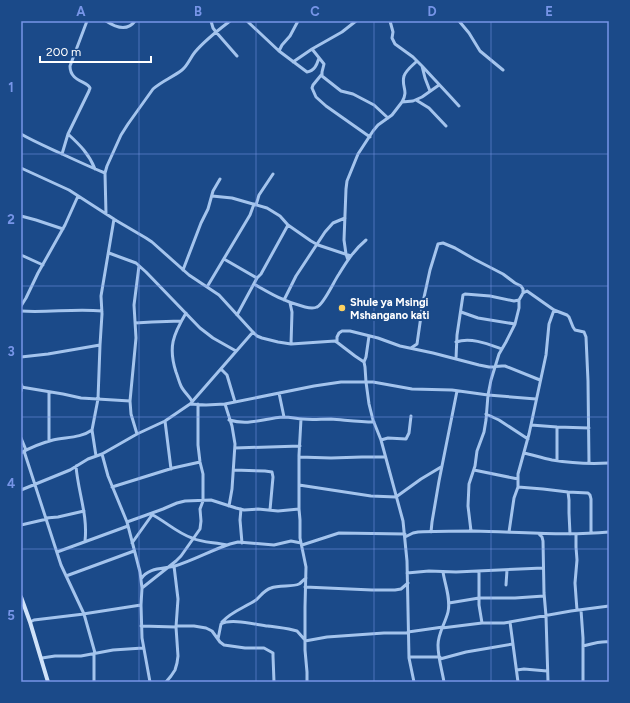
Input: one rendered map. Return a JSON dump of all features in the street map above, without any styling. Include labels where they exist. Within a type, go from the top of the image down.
[{"type":"street","points":[[62,154],[68,134],[90,88],[76,78],[70,70],[70,66],[87,21]]},
{"type":"street","points":[[106,21],[117,27],[125,28],[130,27],[135,21]]},
{"type":"street","points":[[211,21],[213,28],[237,56]]},
{"type":"street","points":[[106,214],[105,173],[122,135],[134,115],[157,85],[183,69],[194,53],[211,36],[230,21]]},
{"type":"street","points":[[247,21],[279,51],[307,72],[310,72],[316,66],[319,58]]},
{"type":"street","points":[[279,51],[290,36],[298,21]]},
{"type":"street","points":[[293,62],[342,32],[356,21]]},
{"type":"street","points":[[390,21],[393,32],[392,38],[395,44],[417,61],[459,106]]},
{"type":"street","points":[[459,21],[480,51],[503,70]]},
{"type":"street","points":[[312,49],[324,65],[322,74],[312,88],[316,97],[326,106],[370,137]]},
{"type":"street","points":[[348,260],[344,240],[347,181],[358,154],[378,125],[392,115],[402,102],[405,94],[403,82],[404,77],[417,61]]},
{"type":"street","points":[[422,66],[430,91]]},
{"type":"street","points":[[322,74],[326,80],[341,91],[353,94],[374,105],[388,118]]},
{"type":"street","points":[[402,102],[416,100],[440,85]]},
{"type":"street","points":[[416,100],[429,108],[446,126]]},
{"type":"street","points":[[21,134],[67,157],[105,173]]},
{"type":"street","points":[[68,134],[82,147],[95,169]]},
{"type":"street","points":[[21,168],[69,190],[152,242],[183,270],[218,295],[253,332],[262,338],[291,344],[324,341],[337,342],[364,362]]},
{"type":"street","points":[[207,287],[250,215],[259,195],[273,174]]},
{"type":"street","points":[[183,270],[220,179]]},
{"type":"street","points":[[21,306],[63,229],[78,196]]},
{"type":"street","points":[[212,196],[232,198],[267,208],[280,216],[288,225],[311,241],[350,256]]},
{"type":"street","points":[[21,216],[63,229]]},
{"type":"street","points":[[284,300],[296,276],[330,225],[345,218]]},
{"type":"street","points":[[96,456],[92,430],[98,399],[102,311],[101,296],[114,219]]},
{"type":"street","points":[[237,314],[288,225]]},
{"type":"street","points":[[254,284],[276,297],[290,303],[312,308],[316,307],[321,304],[350,256],[366,240]]},
{"type":"street","points":[[411,348],[416,344],[422,302],[438,244],[443,243],[456,248],[474,260],[500,272],[521,286],[523,293]]},
{"type":"street","points":[[109,253],[136,263],[200,328],[213,338],[236,351]]},
{"type":"street","points":[[21,255],[43,265]]},
{"type":"street","points":[[224,259],[257,278]]},
{"type":"street","points":[[137,434],[131,414],[130,401],[136,338],[134,305],[139,266]]},
{"type":"street","points":[[471,531],[468,506],[469,484],[474,470],[477,451],[484,432],[491,380],[499,354],[515,324],[519,300],[526,291],[529,291],[554,310],[567,315],[575,330],[586,334],[589,463]]},
{"type":"street","points":[[456,359],[456,342],[463,295],[490,296],[514,301],[519,300]]},
{"type":"street","points":[[290,303],[292,312],[291,344]]},
{"type":"street","points":[[21,311],[39,312],[89,309],[102,311]]},
{"type":"street","points":[[509,532],[514,498],[518,487],[519,469],[528,439],[546,352],[546,340],[549,324],[554,310]]},
{"type":"street","points":[[461,312],[478,318],[515,324]]},
{"type":"street","points":[[186,313],[181,321],[173,343],[172,354],[174,366],[181,385],[191,403]]},
{"type":"street","points":[[135,323],[181,321]]},
{"type":"street","points":[[337,342],[337,334],[342,331],[350,331],[378,338],[400,346],[489,367],[505,366],[540,380]]},
{"type":"street","points":[[21,490],[70,470],[88,459],[102,454],[137,434],[165,421],[191,403],[253,332]]},
{"type":"street","points":[[370,336],[364,362],[366,382],[369,404],[403,521],[408,573],[409,657],[414,682]]},
{"type":"street","points":[[456,342],[465,340],[472,341],[502,349]]},
{"type":"street","points":[[21,357],[100,345]]},
{"type":"street","points":[[221,369],[228,375],[235,402]]},
{"type":"street","points":[[191,403],[206,405],[225,404],[341,382],[366,382],[412,389],[456,391],[536,399]]},
{"type":"street","points":[[21,392],[21,386],[81,398],[130,401]]},
{"type":"street","points":[[432,532],[434,513],[456,391]]},
{"type":"street","points":[[49,392],[49,441]]},
{"type":"street","points":[[279,393],[284,417]]},
{"type":"street","points":[[142,588],[170,567],[181,556],[200,529],[200,509],[203,501],[203,474],[198,446],[198,404]]},
{"type":"street","points":[[225,404],[234,437],[235,448],[234,470],[229,506]]},
{"type":"street","points":[[486,414],[499,420],[528,439]]},
{"type":"street","points":[[380,440],[388,438],[406,439],[409,433],[411,416]]},
{"type":"street","points":[[229,420],[246,422],[292,417],[301,419],[332,419],[374,422]]},
{"type":"street","points":[[301,419],[299,509],[300,538],[305,560],[306,578],[305,650],[307,682]]},
{"type":"street","points":[[165,421],[171,469]]},
{"type":"street","points":[[531,425],[557,428],[589,428]]},
{"type":"street","points":[[557,428],[557,460]]},
{"type":"street","points":[[24,451],[49,441],[85,434],[92,430]]},
{"type":"street","points":[[21,438],[57,552],[83,614],[94,653],[94,682]]},
{"type":"street","points":[[235,448],[300,446]]},
{"type":"street","points":[[524,453],[567,462],[609,463]]},
{"type":"street","points":[[102,454],[112,487],[127,524],[141,579],[141,626],[143,648],[150,682]]},
{"type":"street","points":[[299,456],[331,458],[385,457]]},
{"type":"street","points":[[112,487],[200,462]]},
{"type":"street","points":[[76,466],[86,524],[85,541]]},
{"type":"street","points":[[299,485],[371,496],[396,497],[421,479],[442,467]]},
{"type":"street","points":[[234,470],[272,472],[273,477],[270,510]]},
{"type":"street","points":[[474,470],[518,479]]},
{"type":"street","points":[[518,487],[590,494],[591,533]]},
{"type":"street","points":[[568,492],[570,500],[570,534]]},
{"type":"street","points":[[57,552],[181,502],[211,500],[241,509],[278,511],[299,509]]},
{"type":"street","points":[[241,509],[240,520],[242,543]]},
{"type":"street","points":[[21,525],[84,511]]},
{"type":"street","points":[[151,514],[193,539],[227,545]]},
{"type":"street","points":[[132,543],[151,514]]},
{"type":"street","points":[[141,579],[147,573],[157,569],[174,566],[238,542],[274,545],[291,541],[301,544],[339,533],[405,536],[413,533],[471,531],[539,534],[609,532]]},
{"type":"street","points":[[539,534],[543,538],[548,682]]},
{"type":"street","points":[[576,534],[577,560],[575,583],[582,646],[583,682]]},
{"type":"street","points":[[66,576],[134,551]]},
{"type":"street","points":[[166,682],[171,676],[177,663],[178,656],[176,627],[178,599],[174,566]]},
{"type":"street","points":[[408,573],[543,568]]},
{"type":"street","points":[[506,585],[507,570]]},
{"type":"street","points":[[479,571],[479,605],[482,624]]},
{"type":"street","points":[[444,572],[448,612],[439,638],[440,658],[444,682]]},
{"type":"street","points":[[218,639],[222,624],[231,614],[255,601],[268,589],[280,586],[296,585],[306,578]]},
{"type":"street","points":[[305,587],[376,590],[402,589],[408,583]]},
{"type":"street","points":[[400,589],[408,594]]},
{"type":"street","points":[[448,603],[479,598],[544,596]]},
{"type":"street","points":[[21,597],[42,658],[48,682]]},
{"type":"street","points":[[30,622],[141,604]]},
{"type":"street","points":[[305,640],[496,624],[609,606]]},
{"type":"street","points":[[222,624],[226,622],[245,622],[290,629],[296,631],[305,640]]},
{"type":"street","points":[[510,622],[518,682]]},
{"type":"street","points":[[141,626],[194,626],[209,629],[222,644],[245,648],[264,648],[273,653],[274,682]]},
{"type":"street","points":[[582,646],[609,642]]},
{"type":"street","points":[[409,657],[440,658],[513,644]]},
{"type":"street","points":[[42,658],[81,656],[113,650],[143,648]]},
{"type":"street","points":[[517,670],[524,669],[548,671]]},
{"type":"place","name":"Shule ya Msingi Mshangano kati","points":[[342,308]]}]
